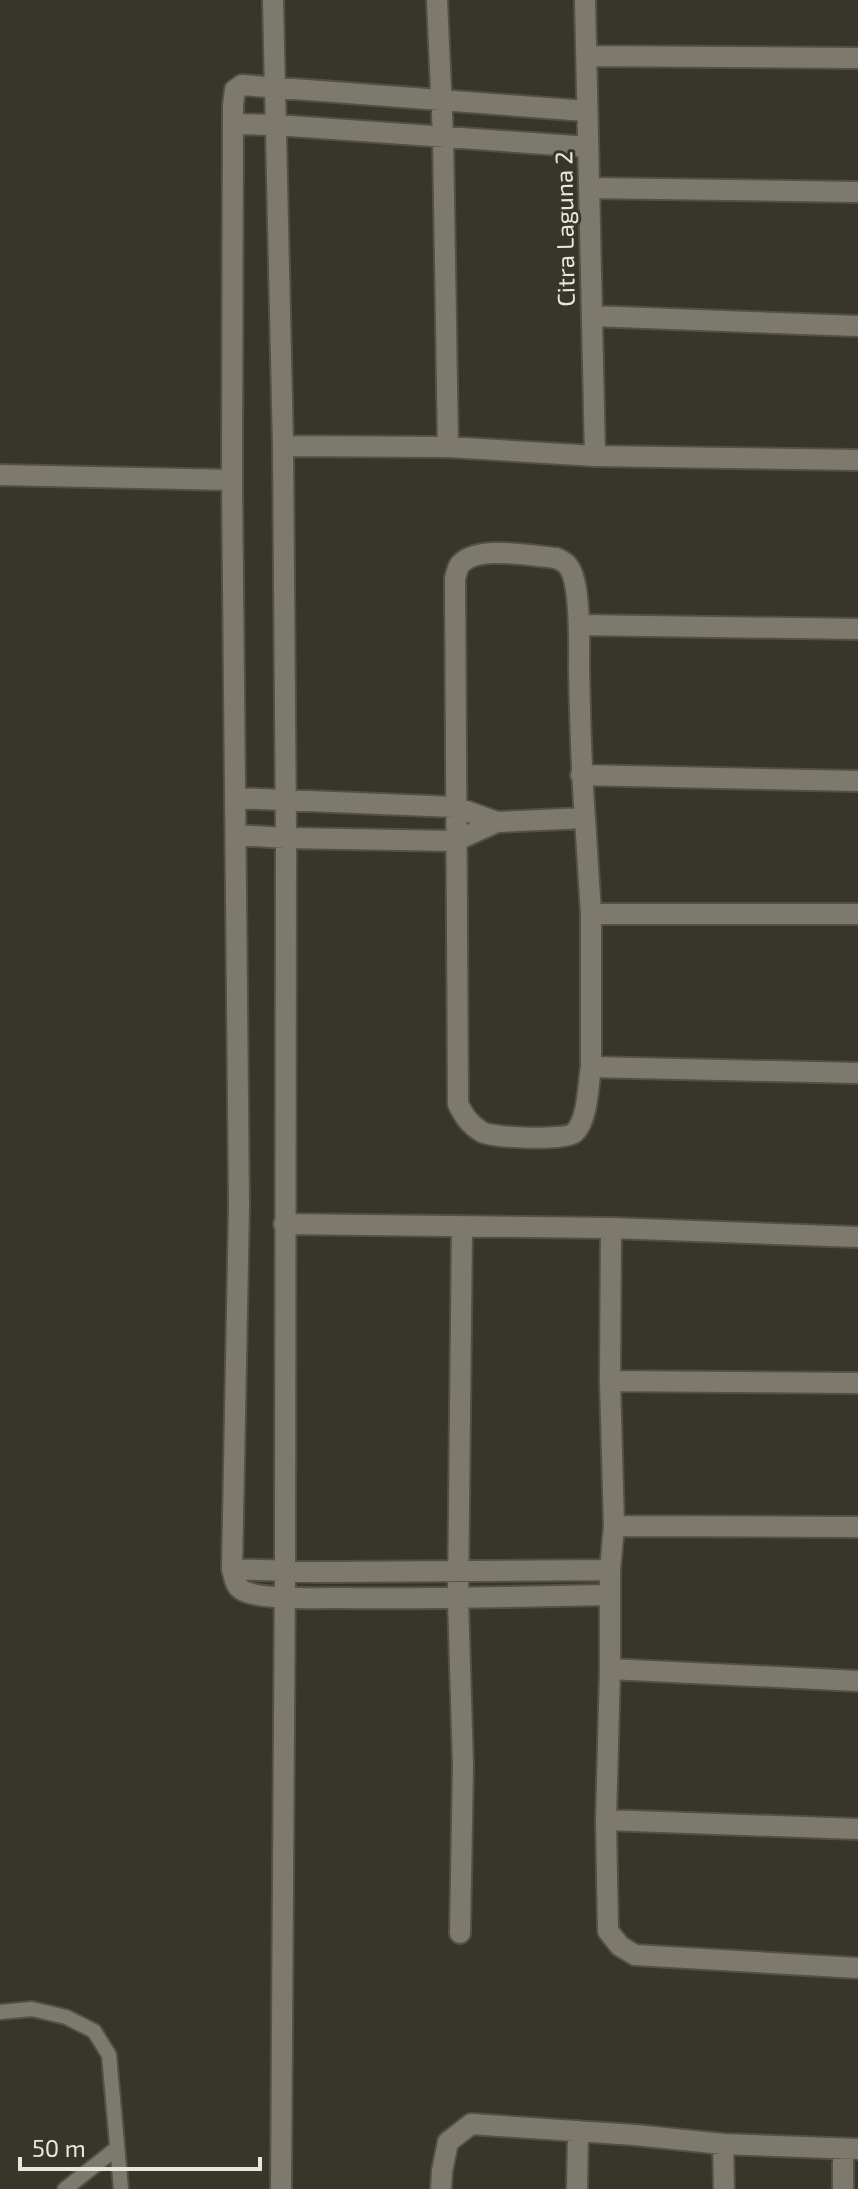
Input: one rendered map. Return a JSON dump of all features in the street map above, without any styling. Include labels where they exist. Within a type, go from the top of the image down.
[{"type":"street","points":[[273,0],[283,446],[286,800],[281,2189]]},
{"type":"street","points":[[437,0],[443,136],[448,447]]},
{"type":"street","name":"Citra Laguna 2","points":[[585,0],[595,456]]},
{"type":"street","points":[[587,56],[858,58]]},
{"type":"street","points":[[586,111],[242,85],[235,90],[232,480],[239,1206],[232,1569],[238,1587],[245,1592],[284,1597],[458,1599],[610,1595]]},
{"type":"street","points":[[233,124],[588,147]]},
{"type":"street","points":[[590,188],[858,192]]},
{"type":"street","points":[[592,316],[858,326]]},
{"type":"street","points":[[283,446],[448,447],[595,456],[858,460]]},
{"type":"street","points":[[0,475],[232,480]]},
{"type":"street","points":[[497,553],[556,558],[571,569],[579,625],[581,775],[591,914],[591,1067],[582,1123],[573,1134],[555,1139],[488,1135],[464,1116],[458,1104],[455,579],[459,567],[466,560],[479,554],[497,553]]},
{"type":"street","points":[[579,625],[858,629]]},
{"type":"street","points":[[581,775],[858,781]]},
{"type":"street","points":[[236,798],[455,807],[497,822]]},
{"type":"street","points":[[236,835],[455,841],[497,822],[585,818]]},
{"type":"street","points":[[591,914],[858,914]]},
{"type":"street","points":[[591,1067],[858,1073]]},
{"type":"street","points":[[284,1224],[611,1228],[858,1237]]},
{"type":"street","points":[[460,1933],[463,1766],[458,1599],[462,1227]]},
{"type":"street","points":[[611,1228],[610,1381],[614,1526],[610,1570],[606,1820],[608,1931],[620,1946],[635,1955],[858,1968]]},
{"type":"street","points":[[610,1381],[858,1383]]},
{"type":"street","points":[[614,1526],[858,1527]]},
{"type":"street","points":[[232,1569],[285,1572],[610,1570]]},
{"type":"street","points":[[610,1669],[858,1681]]},
{"type":"street","points":[[606,1820],[858,1829]]},
{"type":"street","points":[[441,2189],[448,2142],[471,2124],[723,2144],[850,2149],[843,2189]]},
{"type":"street","points":[[577,2189],[578,2131]]},
{"type":"street","points":[[723,2144],[724,2189]]},
{"type":"lane","points":[[0,2012],[32,2009],[66,2017],[94,2031],[109,2055],[121,2189]]},
{"type":"lane","points":[[65,2189],[117,2148]]}]
